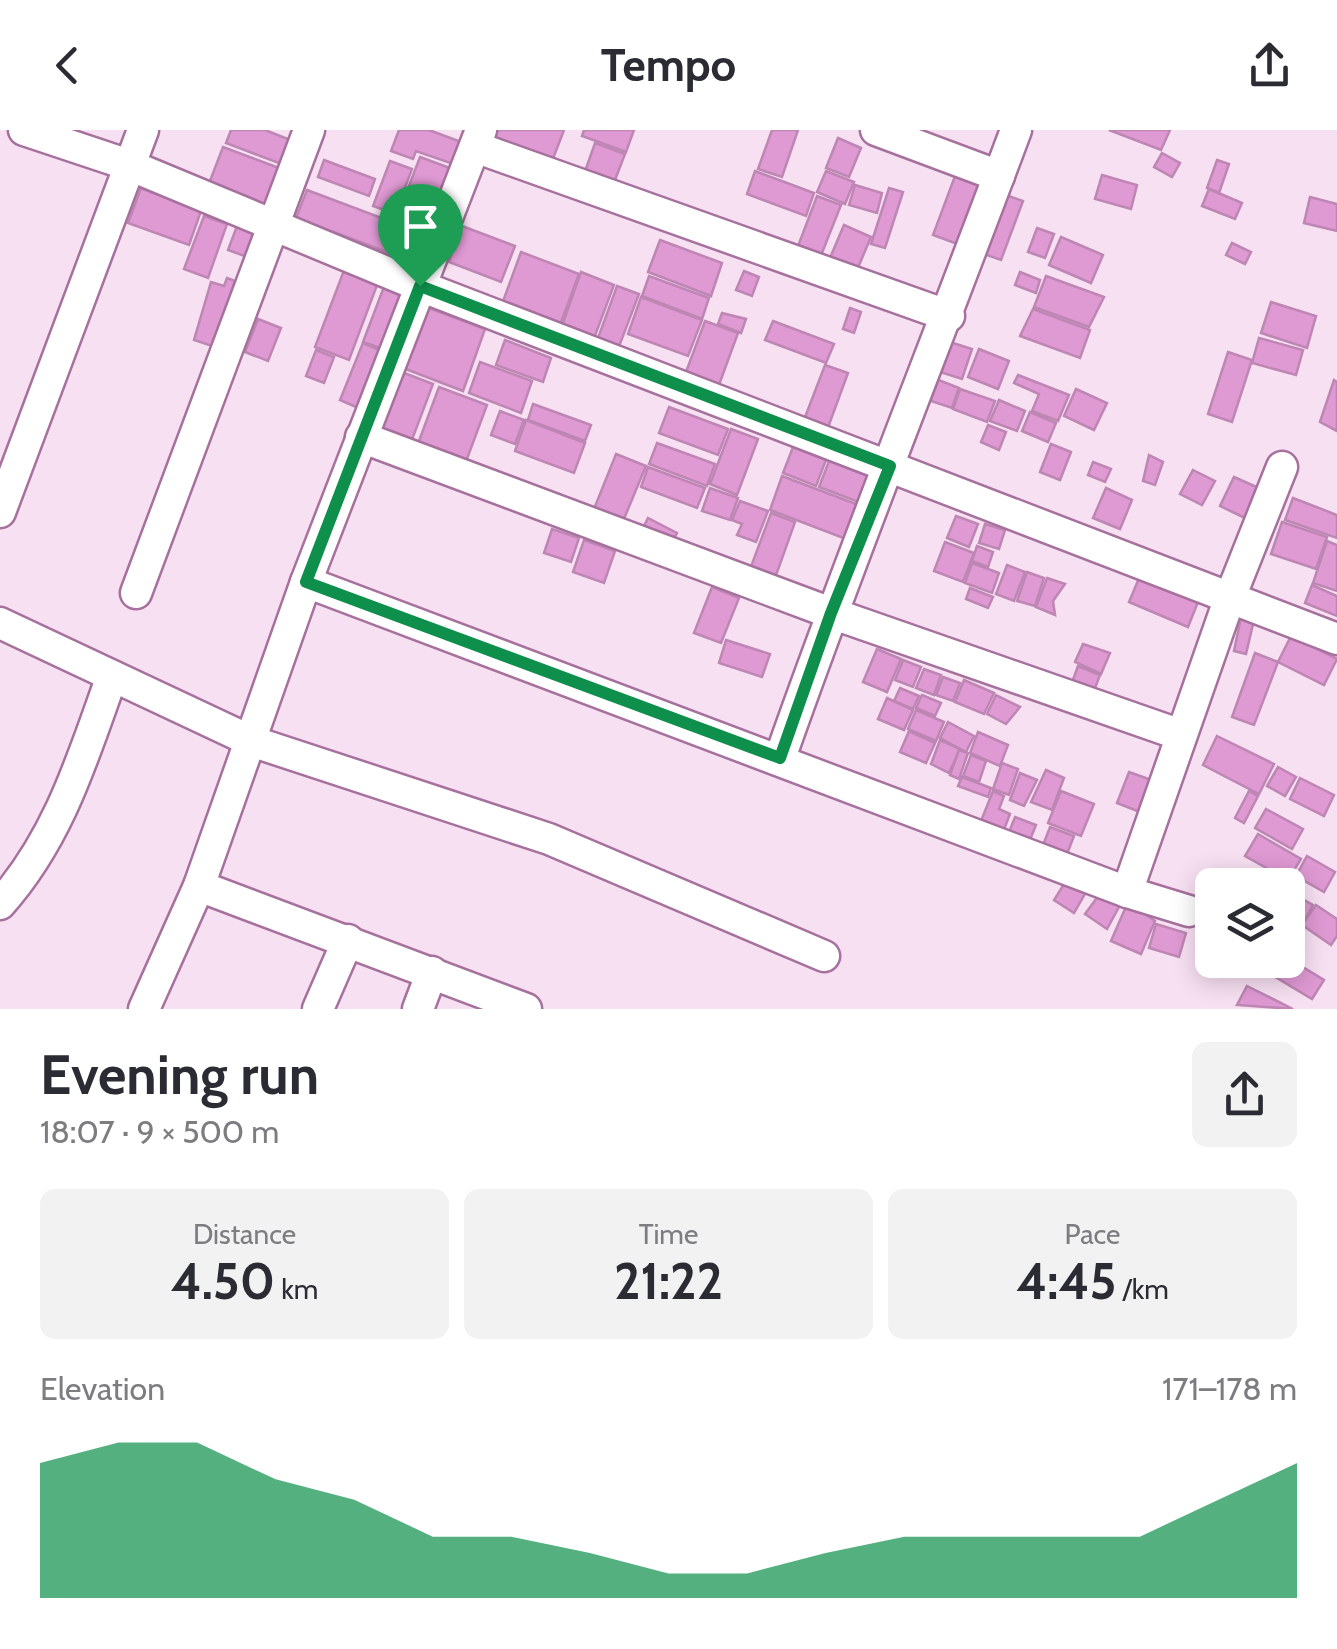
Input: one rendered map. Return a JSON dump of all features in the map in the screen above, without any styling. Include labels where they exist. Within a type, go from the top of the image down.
[{"type":"street","points":[[24,130],[129,165],[420,286],[1337,639]]},
{"type":"street","points":[[0,512],[142,130]]},
{"type":"street","points":[[136,592],[309,130]]},
{"type":"street","points":[[876,130],[999,176]]},
{"type":"street","points":[[780,758],[831,613],[948,316],[1016,130]]},
{"type":"street","points":[[144,1009],[199,886],[306,582],[478,139],[948,316]]},
{"type":"street","points":[[361,436],[831,613],[1181,734]]},
{"type":"street","points":[[1127,892],[1229,600],[1282,467]]},
{"type":"street","points":[[306,582],[1127,892],[1189,911]]},
{"type":"street","points":[[0,623],[251,740],[549,839],[824,956]]},
{"type":"street","points":[[0,904],[30,865],[66,804],[112,676]]},
{"type":"street","points":[[199,886],[526,1009]]},
{"type":"street","points":[[318,1009],[348,940]]},
{"type":"street","points":[[418,1009],[432,972]]},
{"type":"building","points":[[231,130],[265,130],[293,141],[284,165],[226,143]]},
{"type":"building","points":[[399,130],[429,130],[464,143],[456,165],[416,151],[413,159],[391,151]]},
{"type":"building","points":[[495,130],[564,130],[551,164],[491,141]]},
{"type":"building","points":[[584,130],[634,130],[626,152],[582,136]]},
{"type":"building","points":[[772,130],[798,130],[782,177],[758,169]]},
{"type":"building","points":[[1109,130],[1170,130],[1161,150]]},
{"type":"building","points":[[838,138],[861,148],[849,177],[826,168]]},
{"type":"building","points":[[595,143],[625,154],[612,188],[583,177]]},
{"type":"building","points":[[223,147],[287,171],[272,211],[208,186]]},
{"type":"building","points":[[1162,153],[1180,163],[1172,177],[1154,167]]},
{"type":"building","points":[[420,157],[450,168],[428,229],[397,217]]},
{"type":"building","points":[[324,160],[375,179],[369,196],[318,177]]},
{"type":"building","points":[[1217,160],[1229,164],[1219,193],[1207,188]]},
{"type":"building","points":[[390,161],[412,169],[395,214],[373,206]]},
{"type":"building","points":[[755,171],[814,193],[806,216],[747,194]]},
{"type":"building","points":[[826,171],[854,182],[845,204],[817,192]]},
{"type":"building","points":[[1102,175],[1137,185],[1131,209],[1095,199]]},
{"type":"building","points":[[955,176],[982,186],[960,245],[933,235]]},
{"type":"building","points":[[855,185],[882,193],[877,213],[849,205]]},
{"type":"building","points":[[141,188],[201,211],[189,245],[128,223]]},
{"type":"building","points":[[889,188],[903,192],[885,248],[871,244]]},
{"type":"building","points":[[1209,189],[1242,203],[1235,219],[1202,206]]},
{"type":"building","points":[[307,190],[432,237],[422,265],[296,218]]},
{"type":"building","points":[[1006,195],[1023,201],[1001,260],[984,254]]},
{"type":"building","points":[[817,196],[841,205],[818,263],[795,254]]},
{"type":"building","points":[[1310,197],[1337,204],[1337,231],[1304,223]]},
{"type":"building","points":[[204,216],[227,224],[208,278],[184,269]]},
{"type":"building","points":[[844,225],[871,237],[854,277],[827,265]]},
{"type":"building","points":[[237,226],[258,234],[250,258],[228,250]]},
{"type":"building","points":[[462,226],[515,246],[501,282],[449,262]]},
{"type":"building","points":[[1037,228],[1054,234],[1045,258],[1028,252]]},
{"type":"building","points":[[1061,237],[1103,255],[1091,283],[1049,265]]},
{"type":"building","points":[[660,240],[722,263],[711,296],[648,272]]},
{"type":"building","points":[[1232,243],[1251,252],[1245,264],[1226,255]]},
{"type":"building","points":[[521,252],[579,274],[556,336],[498,315]]},
{"type":"building","points":[[346,265],[380,277],[349,360],[315,347]]},
{"type":"building","points":[[744,271],[759,277],[752,296],[736,290]]},
{"type":"building","points":[[581,272],[614,285],[590,349],[558,337]]},
{"type":"building","points":[[1020,272],[1040,280],[1036,293],[1015,285]]},
{"type":"building","points":[[649,276],[709,298],[702,319],[642,296]]},
{"type":"building","points":[[1046,276],[1104,297],[1089,327],[1034,307]]},
{"type":"building","points":[[227,278],[235,281],[215,347],[194,340],[211,282],[224,286]]},
{"type":"building","points":[[387,279],[409,288],[386,350],[363,342]]},
{"type":"building","points":[[617,286],[639,294],[615,357],[594,349]]},
{"type":"building","points":[[641,297],[702,320],[688,356],[628,334]]},
{"type":"building","points":[[1271,302],[1316,316],[1307,348],[1261,333]]},
{"type":"building","points":[[426,307],[485,329],[463,391],[403,368]]},
{"type":"building","points":[[850,308],[861,312],[854,333],[843,329]]},
{"type":"building","points":[[1033,309],[1090,330],[1080,358],[1020,336]]},
{"type":"building","points":[[722,313],[746,319],[741,333],[718,324]]},
{"type":"building","points":[[258,319],[281,328],[268,361],[245,352]]},
{"type":"building","points":[[705,321],[738,333],[716,393],[683,380]]},
{"type":"building","points":[[773,321],[834,344],[826,363],[765,340]]},
{"type":"building","points":[[1259,338],[1303,350],[1296,375],[1252,363]]},
{"type":"building","points":[[505,340],[551,358],[543,382],[496,365]]},
{"type":"building","points":[[950,342],[972,349],[962,379],[940,372]]},
{"type":"building","points":[[363,343],[387,353],[363,410],[340,400]]},
{"type":"building","points":[[979,349],[1009,361],[998,389],[968,377]]},
{"type":"building","points":[[316,350],[334,357],[324,383],[306,376]]},
{"type":"building","points":[[1228,352],[1252,360],[1232,422],[1208,414]]},
{"type":"building","points":[[480,362],[532,381],[521,413],[469,393]]},
{"type":"building","points":[[825,365],[848,373],[826,433],[802,425]]},
{"type":"building","points":[[399,371],[433,384],[410,445],[376,432]]},
{"type":"building","points":[[1018,375],[1069,395],[1058,421],[1032,411],[1039,394],[1014,383]]},
{"type":"building","points":[[936,379],[959,388],[952,408],[928,400]]},
{"type":"building","points":[[1334,380],[1337,382],[1337,431],[1320,422]]},
{"type":"building","points":[[439,387],[487,405],[464,467],[416,449]]},
{"type":"building","points":[[960,389],[995,401],[987,422],[953,409]]},
{"type":"building","points":[[1076,389],[1107,403],[1094,430],[1064,416]]},
{"type":"building","points":[[999,400],[1025,411],[1017,431],[990,421]]},
{"type":"building","points":[[533,404],[591,425],[585,441],[528,420]]},
{"type":"building","points":[[669,407],[728,429],[718,455],[659,433]]},
{"type":"building","points":[[500,411],[524,420],[515,444],[491,435]]},
{"type":"building","points":[[1030,412],[1056,423],[1048,442],[1022,431]]},
{"type":"building","points":[[526,420],[585,443],[574,473],[515,451]]},
{"type":"building","points":[[988,425],[1006,432],[999,450],[981,442]]},
{"type":"building","points":[[731,429],[758,439],[737,495],[710,484]]},
{"type":"building","points":[[657,443],[715,464],[707,486],[649,464]]},
{"type":"building","points":[[1051,444],[1071,452],[1060,480],[1040,472]]},
{"type":"building","points":[[793,447],[826,460],[816,486],[783,473]]},
{"type":"building","points":[[616,454],[646,466],[621,526],[592,514]]},
{"type":"building","points":[[1149,455],[1163,462],[1155,485],[1143,481]]},
{"type":"building","points":[[829,461],[871,477],[861,503],[819,487]]},
{"type":"building","points":[[1093,462],[1111,469],[1105,482],[1088,475]]},
{"type":"building","points":[[648,467],[705,488],[697,508],[641,487]]},
{"type":"building","points":[[1193,470],[1215,481],[1202,505],[1180,494]]},
{"type":"building","points":[[782,476],[864,507],[851,541],[770,510]]},
{"type":"building","points":[[1234,477],[1261,489],[1247,519],[1220,506]]},
{"type":"building","points":[[710,488],[738,498],[730,520],[702,511]]},
{"type":"building","points":[[1106,488],[1132,500],[1120,529],[1093,518]]},
{"type":"building","points":[[1293,498],[1337,515],[1337,538],[1285,520]]},
{"type":"building","points":[[740,501],[768,511],[756,542],[737,535],[742,524],[732,520]]},
{"type":"building","points":[[771,513],[795,522],[774,581],[749,572]]},
{"type":"building","points":[[956,516],[978,524],[969,547],[947,538]]},
{"type":"building","points":[[648,518],[677,533],[670,545],[642,530]]},
{"type":"building","points":[[1282,522],[1327,537],[1316,569],[1271,554]]},
{"type":"building","points":[[985,524],[1005,530],[999,549],[979,543]]},
{"type":"building","points":[[552,529],[579,538],[571,562],[544,553]]},
{"type":"building","points":[[584,540],[615,551],[604,583],[573,572]]},
{"type":"building","points":[[1327,541],[1337,545],[1337,591],[1313,583]]},
{"type":"building","points":[[945,542],[974,553],[963,582],[934,571]]},
{"type":"building","points":[[977,546],[993,552],[988,567],[972,561]]},
{"type":"building","points":[[972,563],[999,573],[992,593],[965,583]]},
{"type":"building","points":[[1007,565],[1025,572],[1014,601],[996,594]]},
{"type":"building","points":[[1027,572],[1044,578],[1035,606],[1017,601]]},
{"type":"building","points":[[1047,578],[1065,584],[1053,601],[1055,615],[1036,607]]},
{"type":"building","points":[[1139,578],[1198,602],[1188,627],[1129,602]]},
{"type":"building","points":[[1312,585],[1337,596],[1337,616],[1305,603]]},
{"type":"building","points":[[712,587],[739,598],[721,643],[694,633]]},
{"type":"building","points":[[970,588],[993,597],[988,608],[966,599]]},
{"type":"building","points":[[1241,617],[1254,620],[1246,654],[1234,651]]},
{"type":"building","points":[[1291,636],[1337,659],[1324,685],[1278,662]]},
{"type":"building","points":[[726,640],[770,654],[762,677],[719,663]]},
{"type":"building","points":[[1083,644],[1110,653],[1101,674],[1075,662]]},
{"type":"building","points":[[877,649],[901,659],[887,692],[863,682]]},
{"type":"building","points":[[1255,653],[1278,662],[1254,725],[1232,717]]},
{"type":"building","points":[[903,660],[921,667],[913,687],[895,680]]},
{"type":"building","points":[[1078,666],[1100,675],[1092,696],[1070,688]]},
{"type":"building","points":[[924,669],[941,675],[934,695],[916,688]]},
{"type":"building","points":[[943,677],[960,683],[953,701],[936,695]]},
{"type":"building","points":[[964,680],[994,693],[984,714],[955,702]]},
{"type":"building","points":[[900,688],[919,696],[913,709],[894,701]]},
{"type":"building","points":[[922,695],[941,703],[935,716],[916,708]]},
{"type":"building","points":[[996,695],[1020,707],[1006,724],[987,714]]},
{"type":"building","points":[[887,698],[913,710],[904,730],[878,719]]},
{"type":"building","points":[[916,710],[944,722],[936,741],[908,729]]},
{"type":"building","points":[[948,722],[974,736],[966,752],[940,738]]},
{"type":"building","points":[[909,731],[935,743],[926,763],[900,752]]},
{"type":"building","points":[[978,732],[1008,745],[1000,766],[970,753]]},
{"type":"building","points":[[1217,736],[1274,764],[1259,794],[1203,765]]},
{"type":"building","points":[[940,740],[960,749],[949,773],[931,764]]},
{"type":"building","points":[[959,750],[968,753],[959,779],[950,775]]},
{"type":"building","points":[[971,755],[986,761],[979,782],[963,776]]},
{"type":"building","points":[[1002,763],[1018,769],[1009,795],[993,789]]},
{"type":"building","points":[[1278,767],[1296,777],[1285,796],[1267,786]]},
{"type":"building","points":[[1046,770],[1064,778],[1052,810],[1031,802]]},
{"type":"building","points":[[1129,772],[1157,782],[1145,814],[1117,803]]},
{"type":"building","points":[[1020,773],[1037,780],[1024,806],[1010,800]]},
{"type":"building","points":[[962,777],[991,788],[988,797],[958,786]]},
{"type":"building","points":[[1300,778],[1334,795],[1324,816],[1290,799]]},
{"type":"building","points":[[993,791],[1004,796],[999,809],[1010,814],[1002,835],[979,826]]},
{"type":"building","points":[[1061,791],[1094,804],[1081,836],[1048,823]]},
{"type":"building","points":[[1249,791],[1258,796],[1244,823],[1235,818]]},
{"type":"building","points":[[1266,809],[1303,829],[1292,849],[1255,828]]},
{"type":"building","points":[[1015,817],[1036,825],[1028,845],[1007,837]]},
{"type":"building","points":[[1050,827],[1074,836],[1064,862],[1040,853]]},
{"type":"building","points":[[1258,834],[1301,859],[1295,868],[1266,868],[1245,856]]},
{"type":"building","points":[[1307,856],[1335,872],[1324,892],[1305,881],[1305,868],[1300,868]]},
{"type":"building","points":[[1066,881],[1086,892],[1074,913],[1054,900]]},
{"type":"building","points":[[1099,895],[1120,905],[1107,929],[1085,914]]},
{"type":"building","points":[[1305,900],[1313,905],[1305,919]]},
{"type":"building","points":[[1128,902],[1155,921],[1141,954],[1111,941]]},
{"type":"building","points":[[1316,905],[1337,919],[1337,936],[1331,945],[1305,927]]},
{"type":"building","points":[[1156,924],[1186,933],[1179,957],[1149,948]]},
{"type":"building","points":[[1305,968],[1324,980],[1312,999],[1277,978],[1305,978]]},
{"type":"building","points":[[1247,986],[1293,1009],[1237,1005]]},
{"type":"route","points":[[420,286],[890,466],[831,613],[780,758],[306,582],[420,286]]}]
